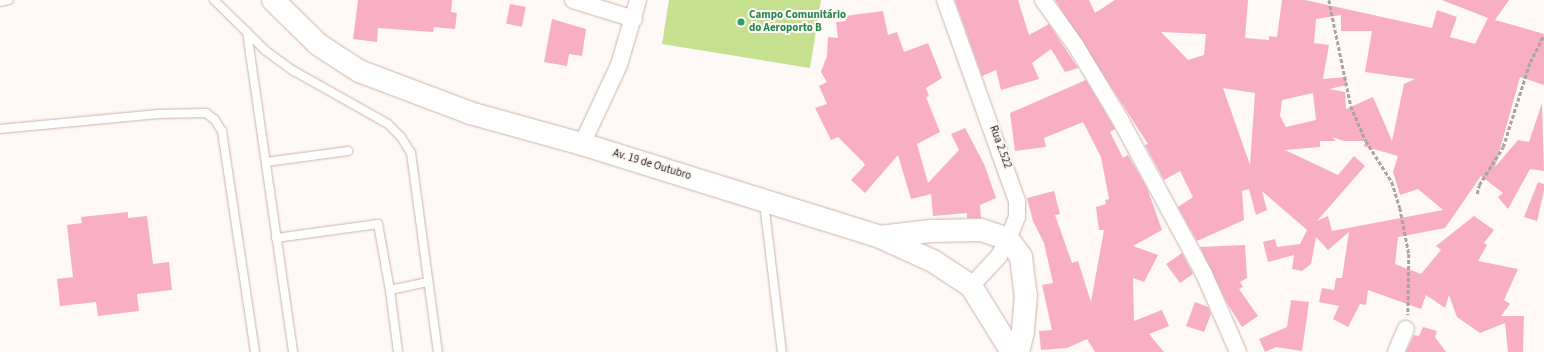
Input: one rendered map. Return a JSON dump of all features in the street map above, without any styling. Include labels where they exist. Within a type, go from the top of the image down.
[{"type":"street","name":"Av. 19 de Outubro","points":[[273,0],[319,45],[359,71],[470,113],[582,144],[880,237],[933,261],[971,286],[1012,352]]},
{"type":"street","points":[[573,0],[634,18]]},
{"type":"street","points":[[582,144],[619,65],[634,18],[638,0]]},
{"type":"street","name":"Rua 2.522","points":[[945,0],[1012,180],[1017,201],[1017,217],[999,256],[971,286]]},
{"type":"street","points":[[1043,0],[1076,46],[1121,121],[1204,274],[1238,352]]},
{"type":"street","points":[[880,237],[931,230],[981,230],[1008,239],[1021,257],[1026,295],[1023,332],[1018,352]]},
{"type":"street","points":[[1396,352],[1406,329]]},
{"type":"lane","points":[[0,2],[9,0]]},
{"type":"lane","points":[[214,0],[266,51],[294,71],[388,124],[401,137],[410,153],[438,352]]},
{"type":"lane","points":[[247,32],[293,352]]},
{"type":"lane","points":[[0,129],[158,114],[206,113],[214,120],[222,131],[255,352]]},
{"type":"lane","points":[[266,162],[348,151]]},
{"type":"lane","points":[[764,200],[782,352]]},
{"type":"lane","points":[[276,238],[378,224],[390,290],[398,352]]},
{"type":"lane","points":[[390,290],[428,282]]},
{"type":"path","points":[[1329,0],[1351,106],[1366,141],[1392,182],[1400,208],[1409,254],[1406,329]]},
{"type":"path","points":[[1477,194],[1478,185],[1502,147],[1530,62],[1544,35]]},
{"type":"green space","name":"Campo Comunitário do Aeroporto B","points":[[669,0],[821,0],[810,68],[662,44]]},
{"type":"building","points":[[358,0],[452,0],[451,12],[457,13],[455,29],[434,27],[433,32],[378,28],[377,42],[353,39]]},
{"type":"building","points":[[955,0],[1018,0],[1029,35],[1049,24],[1078,68],[1065,72],[1051,49],[1032,63],[1039,79],[1001,90],[996,70],[982,76]]},
{"type":"building","points":[[1055,0],[1089,0],[1095,13],[1115,0],[1248,0],[1245,38],[1269,40],[1269,36],[1277,37],[1282,0],[1305,0],[1432,28],[1437,10],[1457,17],[1450,37],[1475,44],[1488,18],[1442,0],[1509,0],[1495,20],[1544,34],[1544,85],[1520,77],[1495,167],[1518,140],[1529,142],[1542,103],[1544,171],[1530,169],[1508,209],[1498,197],[1503,193],[1481,176],[1445,228],[1398,237],[1395,264],[1421,274],[1441,250],[1436,246],[1474,216],[1494,230],[1484,243],[1487,245],[1478,261],[1518,269],[1504,300],[1510,304],[1501,316],[1524,316],[1523,352],[1508,352],[1505,323],[1480,333],[1457,317],[1449,295],[1445,308],[1426,295],[1421,309],[1368,290],[1366,305],[1360,304],[1348,327],[1333,319],[1339,306],[1319,302],[1322,288],[1334,290],[1336,278],[1342,278],[1349,232],[1328,250],[1316,237],[1311,264],[1302,271],[1292,269],[1294,255],[1268,262],[1263,242],[1275,239],[1277,247],[1300,244],[1307,230],[1262,191],[1267,210],[1256,215],[1249,189],[1242,191],[1244,220],[1197,241],[1178,207],[1193,197],[1180,171],[1164,180],[1145,145],[1148,144]],"holes":[[[1341,15],[1341,31],[1372,31],[1365,72],[1415,79],[1404,84],[1392,141],[1373,97],[1346,109],[1345,92],[1329,89],[1347,85],[1346,77],[1323,79],[1329,45],[1314,43],[1316,19]],[[1161,32],[1206,34],[1204,55],[1188,60]],[[1223,88],[1255,93],[1250,165]],[[1313,93],[1316,120],[1286,127],[1280,116],[1282,100]],[[1332,137],[1344,141],[1368,141],[1363,146],[1398,156],[1393,172],[1400,195],[1418,189],[1443,210],[1332,231],[1328,216],[1317,221],[1365,166],[1354,156],[1338,175],[1285,150],[1320,147],[1320,141],[1336,141]]]},
{"type":"building","points":[[510,4],[526,7],[522,27],[506,24]]},
{"type":"building","points":[[883,11],[888,35],[897,32],[904,52],[928,43],[942,78],[926,88],[929,96],[926,97],[940,132],[917,144],[928,183],[959,150],[951,134],[965,128],[984,164],[996,198],[980,205],[981,218],[967,218],[967,213],[933,216],[931,194],[911,199],[898,155],[865,193],[851,180],[865,165],[838,137],[831,140],[815,108],[827,104],[819,86],[827,82],[821,72],[827,56],[828,37],[838,38],[836,22],[846,21],[845,16]]},
{"type":"building","points":[[552,19],[586,29],[582,56],[569,54],[567,66],[544,62]]},
{"type":"building","points":[[1086,80],[1115,129],[1110,132],[1123,158],[1128,155],[1147,188],[1162,230],[1133,246],[1158,255],[1144,282],[1133,278],[1134,321],[1162,310],[1169,326],[1149,334],[1164,352],[1095,352],[1087,339],[1067,348],[1041,350],[1039,331],[1052,330],[1042,285],[1053,283],[1044,243],[1033,221],[1027,198],[1054,191],[1060,214],[1055,215],[1072,263],[1078,261],[1091,302],[1104,230],[1099,230],[1096,207],[1106,204],[1105,200],[1109,199],[1101,157],[1083,122],[1044,138],[1046,147],[1015,151],[1010,113]]},
{"type":"building","points":[[1538,182],[1544,184],[1544,191],[1537,221],[1524,217]]},
{"type":"building","points":[[128,212],[128,218],[147,216],[153,264],[169,262],[172,290],[137,294],[139,311],[98,316],[96,302],[60,306],[57,279],[73,277],[67,225],[82,223],[81,217]]},
{"type":"building","points":[[1245,245],[1247,278],[1240,282],[1243,287],[1239,289],[1258,316],[1242,327],[1227,303],[1200,247]]},
{"type":"building","points":[[1182,253],[1193,274],[1180,283],[1166,264]]},
{"type":"building","points":[[1291,300],[1309,302],[1302,351],[1276,347],[1265,352],[1259,339],[1287,327]]},
{"type":"building","points":[[1195,302],[1208,307],[1211,314],[1204,332],[1186,326]]},
{"type":"building","points":[[1423,327],[1437,331],[1435,337],[1446,352],[1406,352],[1414,335],[1419,336]]},
{"type":"place","name":"Campo Comunitário do Aeroporto B","points":[[741,22]]}]
